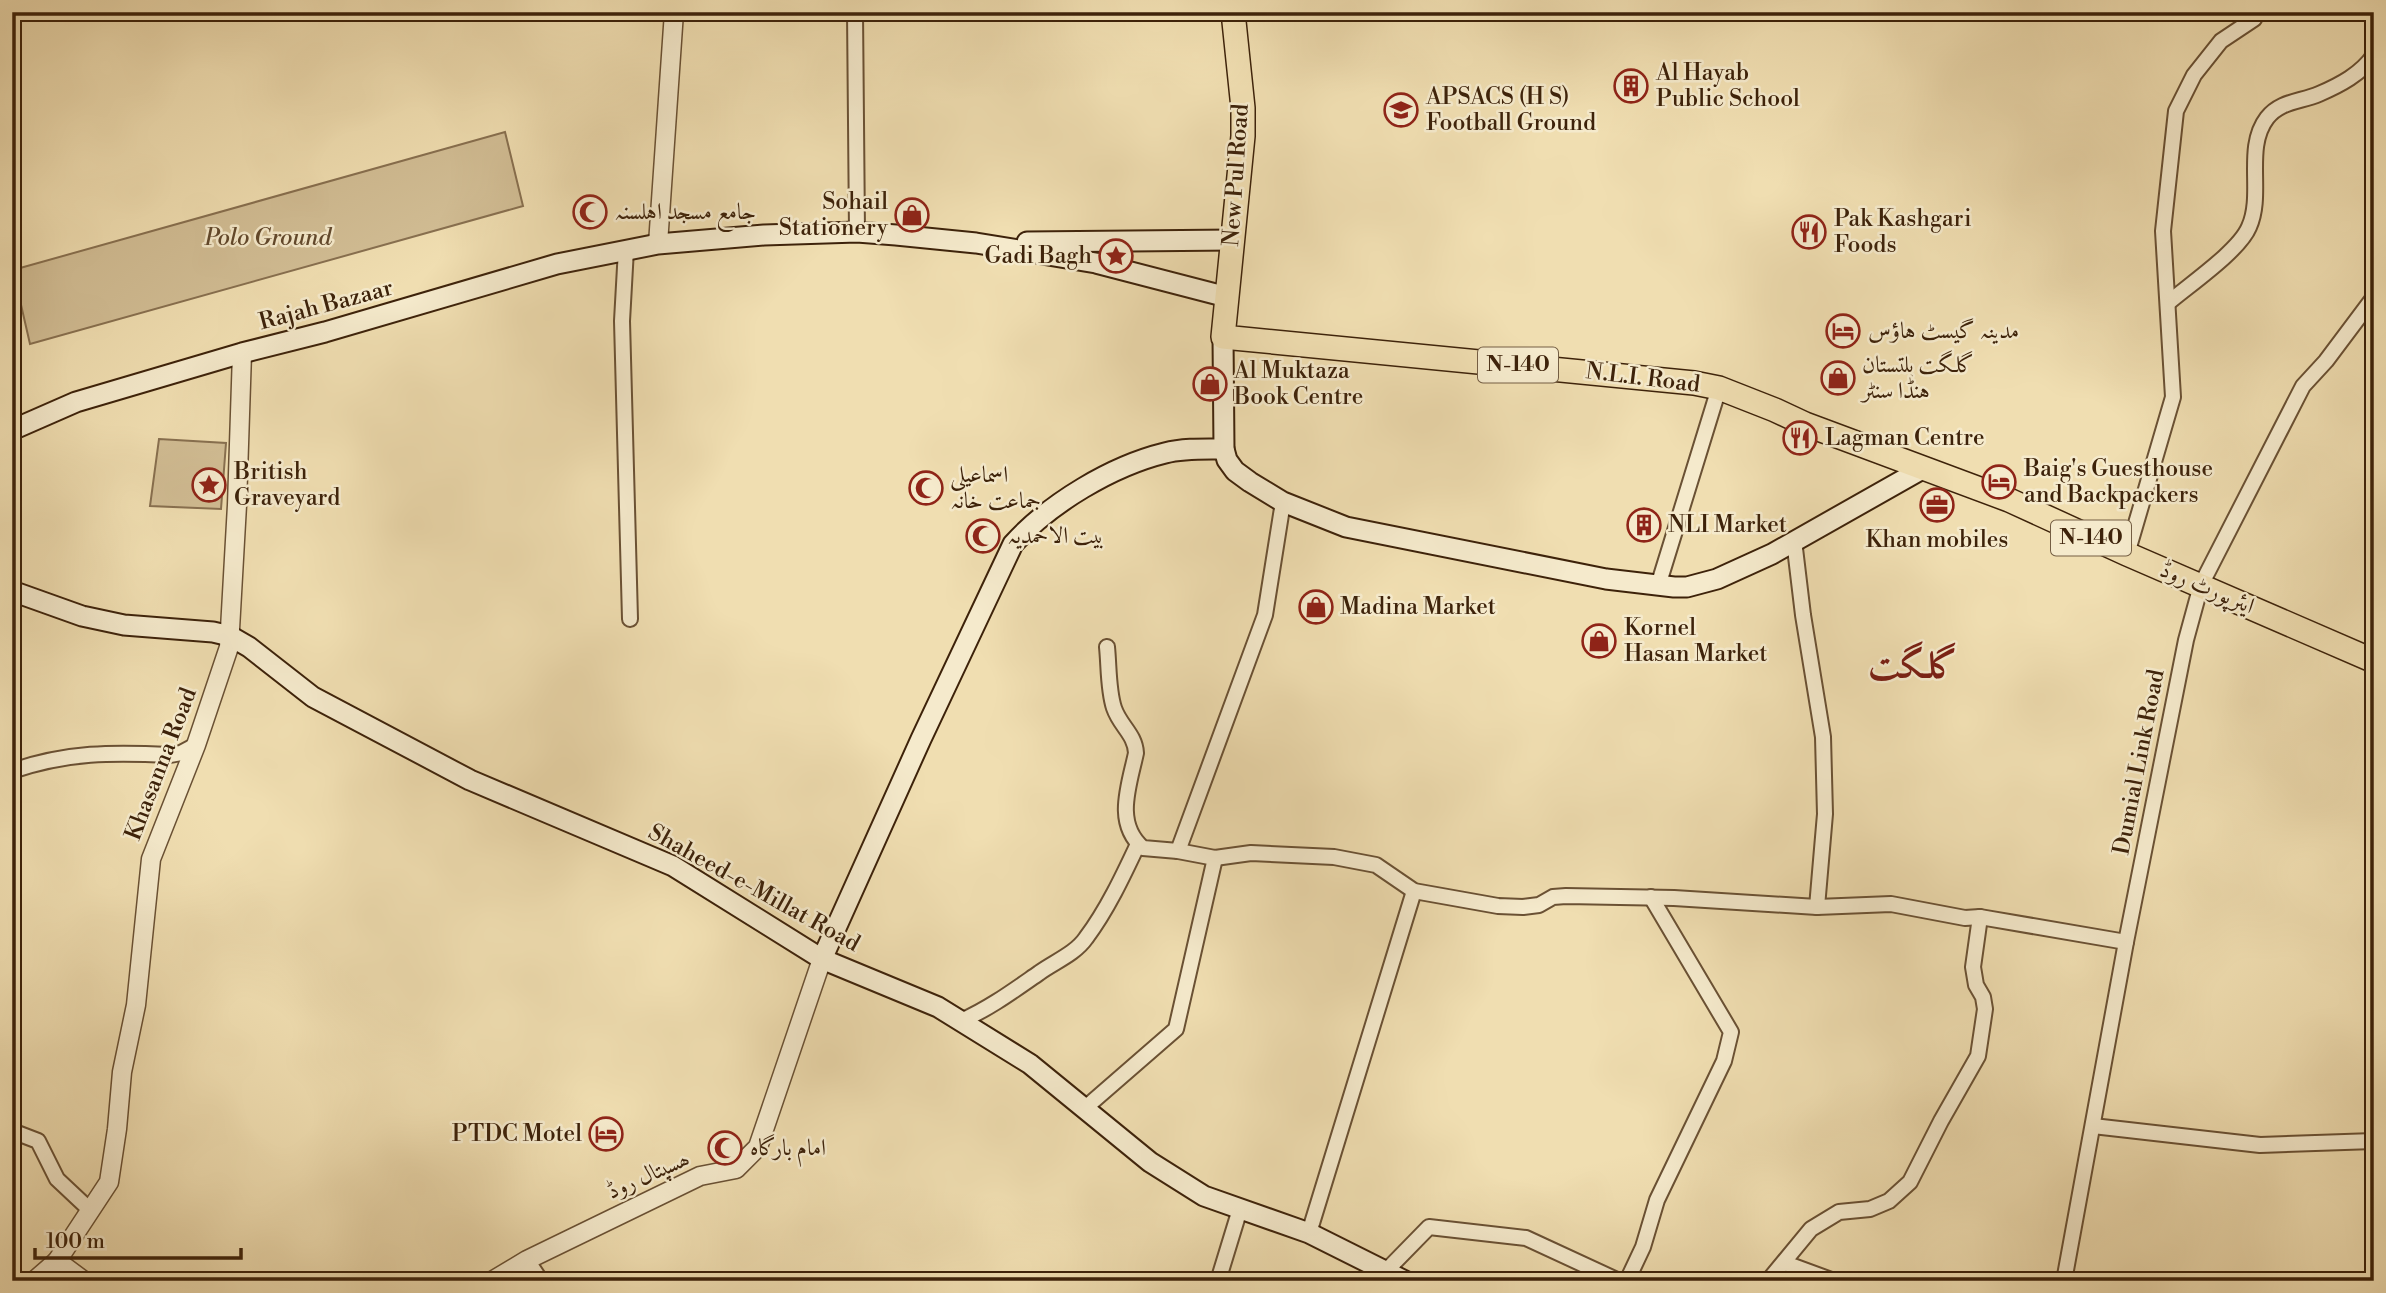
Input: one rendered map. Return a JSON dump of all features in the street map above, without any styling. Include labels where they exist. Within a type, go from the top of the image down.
[{"type":"highway","name":"New Pul Road","points":[[1223,337],[1243,136],[1243,108],[1233,12]]},
{"type":"highway","name":"N.L.I. Road","points":[[1223,337],[1693,383],[1719,388],[1805,424]]},
{"type":"highway","name":"ایئرپورٹ روڈ","points":[[1805,424],[2009,500],[2374,661]]},
{"type":"main road","name":"Rajah Bazaar","points":[[12,430],[76,402],[242,353],[325,332],[557,264],[626,249],[764,235],[857,232],[976,243]]},
{"type":"main road","points":[[976,243],[1233,240]]},
{"type":"main road","points":[[1096,263],[1098,241]]},
{"type":"main road","points":[[976,243],[1096,263],[1227,297]]},
{"type":"main road","points":[[1223,337],[1224,449],[1227,460],[1235,471],[1283,502],[1346,527],[1518,562],[1658,586],[1687,587],[1717,579],[1772,554],[1924,468]]},
{"type":"main road","points":[[822,959],[932,714],[1013,544],[1027,528],[1057,506],[1091,484],[1137,462],[1166,453],[1224,449]]},
{"type":"main road","name":"Shaheed-e-Millat Road","points":[[12,591],[82,615],[124,625],[213,632],[230,636],[249,647],[313,697],[470,780],[673,866],[822,959],[938,1007],[1030,1064],[1150,1163],[1204,1196],[1309,1233],[1405,1281]]},
{"type":"street","points":[[658,244],[674,12]]},
{"type":"street","points":[[855,12],[857,232]]},
{"type":"street","points":[[2127,554],[2174,397],[2163,231],[2176,111],[2194,75],[2221,41],[2254,19],[2258,12]]},
{"type":"street","points":[[2168,303],[2238,244],[2250,227],[2254,205],[2257,137],[2267,118],[2284,103],[2318,95],[2364,71],[2374,55]]},
{"type":"street","points":[[626,249],[622,321],[630,619]]},
{"type":"street","name":"Dumial Link Road","points":[[2064,1281],[2126,942],[2186,640],[2201,585],[2303,386],[2326,361],[2374,297]]},
{"type":"street","name":"Khasanna Road","points":[[34,1281],[57,1261],[109,1182],[122,1072],[139,978],[151,859],[197,745],[224,666],[230,636],[242,353]]},
{"type":"street","points":[[1658,586],[1719,388]]},
{"type":"street","points":[[1178,850],[1265,615],[1283,502]]},
{"type":"street","points":[[1794,540],[1802,615],[1823,737],[1825,814],[1817,907]]},
{"type":"street","points":[[1107,647],[1114,708],[1132,734],[1136,753],[1125,813],[1129,833],[1143,848],[1178,850],[1215,859],[1251,853],[1334,857],[1376,865],[1414,891],[1498,906],[1539,905],[1553,897],[1566,896],[1651,897],[1817,907],[1891,904],[2126,942]]},
{"type":"street","points":[[12,771],[37,763],[103,752],[170,755],[197,745]]},
{"type":"street","points":[[961,1021],[1010,994],[1085,940],[1125,873],[1138,844]]},
{"type":"street","points":[[1084,1109],[1176,1029],[1215,859]]},
{"type":"street","points":[[1309,1233],[1414,891]]},
{"type":"street","points":[[1627,1281],[1643,1247],[1657,1200],[1724,1061],[1731,1032],[1651,897]]},
{"type":"street","points":[[1768,1281],[1811,1229],[1839,1212],[1870,1209],[1889,1201],[1910,1182],[1978,1056],[1985,1009],[1973,967],[1980,917]]},
{"type":"street","name":"ھسپتال روڈ","points":[[492,1281],[527,1260],[700,1176],[736,1169],[758,1147],[822,959]]},
{"type":"street","points":[[2093,1126],[2260,1145],[2374,1141]]},
{"type":"street","points":[[12,1131],[37,1142],[57,1179],[90,1210]]},
{"type":"street","points":[[1218,1281],[1240,1209]]},
{"type":"street","points":[[1387,1271],[1429,1227],[1526,1238],[1619,1281]]},
{"type":"street","points":[[527,1260],[541,1281]]},
{"type":"street","points":[[57,1261],[84,1281]]},
{"type":"street","points":[[1785,1263],[1834,1281]]},
{"type":"green space","name":"Polo Ground","points":[[505,132],[523,206],[30,344],[13,270]]},
{"type":"green space","points":[[159,439],[226,443],[221,509],[150,506]]},
{"type":"place","name":"Al Hayab Public School","points":[[1631,86]]},
{"type":"place","name":"APSACS (H S) Football Ground","points":[[1401,110]]},
{"type":"place","name":"جامع مسجد اہلسنہ","points":[[590,212]]},
{"type":"place","name":"Sohail Stationery","points":[[912,215]]},
{"type":"place","name":"Pak Kashgari Foods","points":[[1809,232]]},
{"type":"place","name":"Gadi Bagh","points":[[1116,256]]},
{"type":"place","name":"مدینہ گیسٹ ہاؤس","points":[[1843,331]]},
{"type":"place","name":"گلگت بلتستان ہنڈا سنٹر","points":[[1838,378]]},
{"type":"place","name":"Al Muktaza Book Centre","points":[[1210,384]]},
{"type":"place","name":"Lagman Centre","points":[[1800,438]]},
{"type":"place","name":"Baig's Guesthouse and Backpackers","points":[[1999,482]]},
{"type":"place","name":"British Graveyard","points":[[209,485]]},
{"type":"place","name":"اسماعیلی جماعت خانہ","points":[[926,488]]},
{"type":"place","name":"Khan mobiles","points":[[1937,505]]},
{"type":"place","name":"NLI Market","points":[[1644,525]]},
{"type":"place","name":"بیت الاحمدیہ","points":[[983,536]]},
{"type":"place","name":"Madina Market","points":[[1316,607]]},
{"type":"place","name":"Kornel Hasan Market","points":[[1599,641]]},
{"type":"place","name":"PTDC Motel","points":[[606,1134]]},
{"type":"place","name":"امام بارگاہ","points":[[725,1148]]},
{"type":"district","name":"گلگت","points":[[1913,666]]}]
